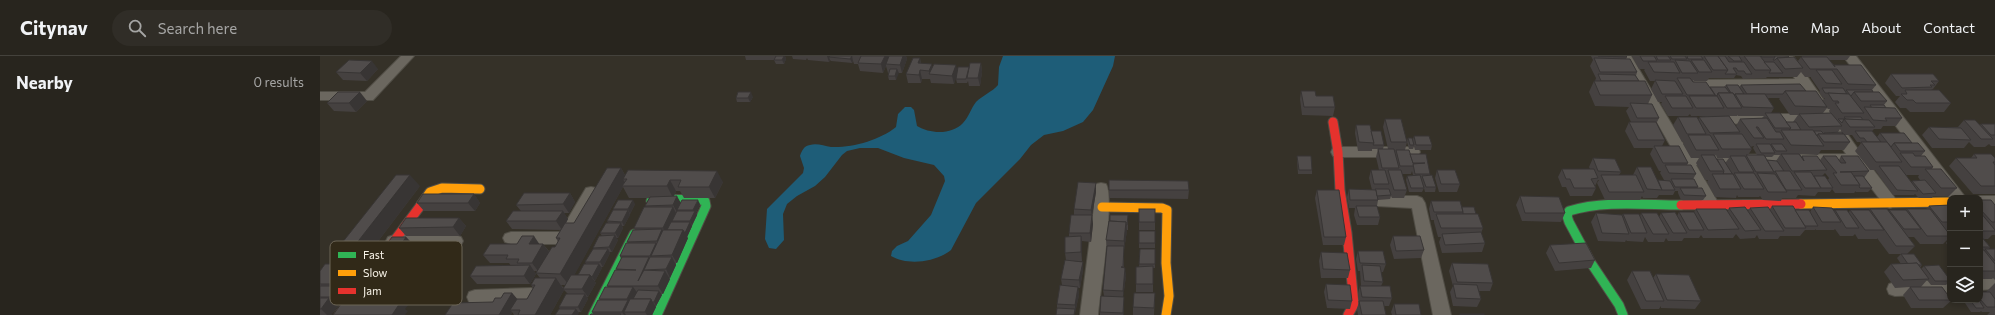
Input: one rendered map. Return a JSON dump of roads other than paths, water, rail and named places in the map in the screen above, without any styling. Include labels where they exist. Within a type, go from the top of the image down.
[{"type":"street","points":[[320,96],[368,97],[408,56]]},
{"type":"street","points":[[1625,56],[1663,119],[1711,204]]},
{"type":"street","points":[[1786,56],[1857,159],[1890,202]]},
{"type":"street","points":[[1849,56],[1956,195]]},
{"type":"street","points":[[1673,84],[1805,83]]},
{"type":"street","points":[[1642,84],[1658,84]]},
{"type":"street","points":[[1694,119],[1830,118]]},
{"type":"street","points":[[1663,119],[1679,119]]},
{"type":"street","points":[[1333,122],[1338,152],[1340,190],[1347,233],[1354,304],[1348,315]]},
{"type":"street","points":[[1338,152],[1413,152]]},
{"type":"street","points":[[1686,160],[1857,159]]},
{"type":"street","points":[[394,240],[430,192],[442,188],[480,189]]},
{"type":"street","points":[[1089,315],[1102,207],[1101,188]]},
{"type":"street","points":[[511,238],[560,244],[591,192]]},
{"type":"street","points":[[647,209],[650,202],[659,199],[706,201],[706,206],[656,315]]},
{"type":"street","points":[[1382,202],[1411,201],[1417,202],[1420,207],[1442,315]]},
{"type":"street","points":[[1623,315],[1619,305],[1591,263],[1569,222],[1567,216],[1569,211],[1575,208],[1711,204],[1947,202]]},
{"type":"street","points":[[1983,202],[1995,202]]},
{"type":"street","points":[[1102,207],[1162,208],[1167,210],[1166,268],[1168,311],[1166,315]]},
{"type":"street","points":[[593,315],[640,223]]},
{"type":"street","points":[[394,240],[455,241]]},
{"type":"street","points":[[1983,283],[1995,282]]},
{"type":"street","points":[[1894,289],[1947,287]]},
{"type":"street","points":[[475,297],[531,295]]},
{"type":"street","points":[[339,315],[347,305]]},
{"type":"water","points":[[1003,56],[1115,56],[1113,66],[1093,110],[1083,122],[1063,131],[1044,135],[1031,145],[1020,159],[976,203],[951,250],[930,260],[914,262],[905,261],[891,256],[892,251],[897,246],[908,241],[931,215],[945,181],[944,176],[934,165],[904,158],[878,148],[860,148],[847,151],[842,155],[825,177],[815,186],[797,196],[787,204],[783,214],[784,240],[776,249],[769,248],[765,239],[767,209],[803,173],[804,168],[800,156],[805,147],[815,144],[831,147],[857,145],[882,136],[896,127],[898,114],[905,107],[911,107],[914,110],[917,126],[922,129],[934,132],[953,130],[965,121],[976,102],[998,85],[999,67]]}]
